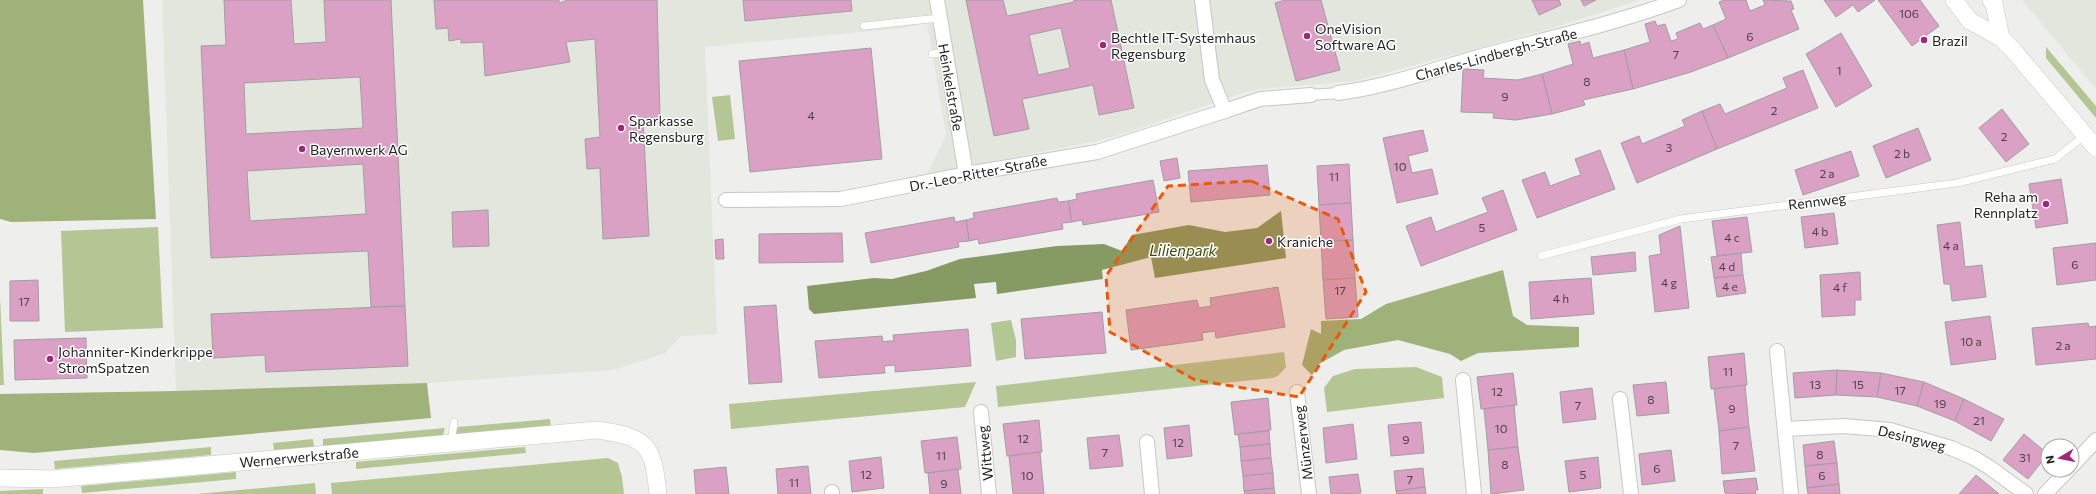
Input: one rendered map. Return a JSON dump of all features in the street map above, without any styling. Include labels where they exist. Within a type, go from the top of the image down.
[{"type":"street","name":"Heinkelstraße","points":[[938,0],[939,53],[966,174]]},
{"type":"street","points":[[1202,0],[1212,80],[1225,111]]},
{"type":"street","name":"Charles-Lindbergh-Straße","points":[[1311,95],[1362,90],[1479,57],[1586,30],[1679,0]]},
{"type":"street","points":[[1954,0],[1970,21],[2000,38],[2013,50],[2096,148]]},
{"type":"street","points":[[1991,0],[1994,4],[2000,38]]},
{"type":"street","name":"Dr.-Leo-Ritter-Straße","points":[[726,200],[840,199],[966,174],[1097,152],[1260,99],[1311,95]]},
{"type":"street","points":[[1777,351],[1791,494]]},
{"type":"street","points":[[1463,380],[1474,494]]},
{"type":"street","name":"Münzerweg","points":[[1297,392],[1308,494]]},
{"type":"street","points":[[1620,399],[1630,494]]},
{"type":"street","name":"Wittweg","points":[[981,412],[989,494]]},
{"type":"street","name":"Desingweg","points":[[1785,429],[1844,426],[1890,430],[1951,448],[1972,457],[1989,467],[2026,494]]},
{"type":"street","name":"Wernerwerkstraße","points":[[0,478],[59,478],[597,430],[623,434],[637,439],[649,451],[655,466],[658,494]]},
{"type":"street","points":[[2080,457],[2096,440]]},
{"type":"street","points":[[1147,442],[1152,494]]},
{"type":"street","points":[[2044,494],[2060,478]]},
{"type":"lane","points":[[864,26],[939,18]]},
{"type":"lane","name":"Rennweg","points":[[1541,256],[1681,218],[1957,183],[2056,159],[2085,135]]},
{"type":"lane","points":[[451,443],[454,422]]},
{"type":"highlighted area","points":[[1251,181],[1338,219],[1366,292],[1299,397],[1195,380],[1110,332],[1106,276],[1168,186]]},
{"type":"shaded area","points":[[0,0],[143,0],[156,219],[11,222],[0,219]]},
{"type":"shaded area","points":[[162,0],[1640,0],[1549,29],[1355,81],[1260,89],[1240,94],[1129,132],[1093,142],[927,174],[946,134],[927,23],[904,28],[705,47],[717,334],[681,336],[665,353],[613,370],[427,383],[176,391]]},
{"type":"shaded area","points":[[2022,0],[2096,0],[2096,89],[2032,12]]},
{"type":"shaded area","points":[[2046,47],[2096,106],[2096,118],[2046,58]]},
{"type":"shaded area","points":[[730,95],[735,139],[718,141],[712,97]]},
{"type":"shaded area","points":[[158,227],[163,328],[65,332],[61,231]]},
{"type":"shaded area","points":[[1503,270],[1513,316],[1527,325],[1579,327],[1579,347],[1478,353],[1461,361],[1450,354],[1398,340],[1344,350],[1319,364],[1312,375],[1302,365],[1311,329],[1321,334],[1321,321],[1361,319],[1386,304]]},
{"type":"shaded area","points":[[0,297],[4,385],[0,385]]},
{"type":"shaded area","points":[[1011,320],[1016,340],[1016,357],[996,361],[991,323]]},
{"type":"shaded area","points":[[1284,352],[1286,367],[1278,376],[1272,378],[998,407],[996,386]]},
{"type":"shaded area","points":[[1416,367],[1442,377],[1444,398],[1327,412],[1324,388],[1333,376],[1355,369]]},
{"type":"shaded area","points":[[976,382],[965,407],[731,429],[729,404]]},
{"type":"shaded area","points":[[427,383],[431,418],[34,453],[0,450],[0,394],[176,391]]},
{"type":"shaded area","points":[[550,419],[551,426],[456,434],[458,427]]},
{"type":"shaded area","points":[[445,428],[443,435],[323,446],[323,439]]},
{"type":"shaded area","points":[[313,439],[314,447],[274,450],[273,443]]},
{"type":"shaded area","points":[[211,447],[211,455],[55,469],[54,461]]},
{"type":"shaded area","points":[[525,447],[526,453],[356,469],[356,462]]},
{"type":"shaded area","points":[[608,458],[618,463],[622,477],[624,494],[332,494],[331,483]]},
{"type":"shaded area","points":[[236,472],[236,479],[82,493],[81,486]]},
{"type":"shaded area","points":[[315,483],[316,494],[196,494]]},
{"type":"shaded area","points":[[43,489],[43,494],[0,494],[0,491]]},
{"type":"water","name":"Lilienpark","points":[[1281,211],[1286,258],[1155,278],[1151,257],[1102,270],[1103,279],[997,294],[996,282],[974,284],[976,298],[814,314],[809,309],[807,286],[874,278],[892,279],[926,271],[960,259],[1057,246],[1104,244],[1122,251],[1132,235],[1189,225],[1225,232],[1257,228]]},
{"type":"building","name":"Bayernwerk AG","points":[[224,0],[291,0],[294,44],[326,42],[324,0],[391,0],[405,306],[371,307],[368,251],[211,258],[201,46],[226,45]],"holes":[[[360,77],[363,128],[246,134],[244,83]],[[363,164],[366,214],[250,221],[247,171]]]},
{"type":"building","name":"Sparkasse Regensburg","points":[[434,0],[559,0],[559,3],[568,0],[657,0],[660,118],[643,118],[649,236],[603,239],[600,168],[587,169],[585,139],[600,137],[595,39],[566,42],[570,62],[485,76],[483,42],[461,43],[461,39],[449,41],[448,28],[436,29]]},
{"type":"building","points":[[743,0],[851,0],[852,11],[745,21]]},
{"type":"building","points":[[966,0],[1003,0],[1007,16],[1074,2],[1074,0],[1111,0],[1134,108],[1099,115],[1093,85],[1022,99],[1029,129],[994,136]],"holes":[[[1061,28],[1070,68],[1038,75],[1029,35]]]},
{"type":"building","name":"OneVision Software AG","points":[[1285,0],[1321,0],[1340,70],[1296,81],[1275,3]]},
{"type":"building","points":[[1532,0],[1559,0],[1561,5],[1539,15]]},
{"type":"building","points":[[1581,0],[1596,0],[1584,6]]},
{"type":"building","points":[[1724,0],[1746,0],[1750,11],[1765,5],[1763,0],[1791,1],[1794,9],[1791,10],[1799,29],[1728,58],[1713,25],[1726,19],[1719,2]]},
{"type":"building","points":[[1824,0],[1875,0],[1858,12],[1853,5],[1836,17]]},
{"type":"building","points":[[1878,0],[1920,0],[1939,26],[1912,46]]},
{"type":"building","points":[[1655,21],[1657,26],[1665,24],[1671,41],[1678,39],[1676,33],[1700,23],[1703,29],[1713,25],[1728,58],[1691,72],[1633,89],[1624,50],[1650,42],[1645,24]]},
{"type":"building","points":[[1841,33],[1872,86],[1836,107],[1806,54]]},
{"type":"building","points":[[1580,41],[1581,45],[1589,42],[1593,58],[1624,50],[1633,89],[1583,100],[1585,105],[1552,114],[1542,74],[1573,64],[1568,44]]},
{"type":"building","points":[[871,48],[882,159],[750,172],[739,61]]},
{"type":"building","points":[[1463,69],[1484,70],[1483,78],[1518,80],[1542,74],[1552,114],[1516,120],[1493,118],[1494,113],[1461,112]]},
{"type":"building","points":[[1803,70],[1818,108],[1717,149],[1702,111],[1720,104],[1725,114],[1787,88],[1783,78]]},
{"type":"building","points":[[2002,109],[2029,144],[2006,162],[1979,128]]},
{"type":"building","points":[[1702,111],[1717,149],[1637,183],[1621,143],[1639,136],[1642,144],[1685,126],[1682,120]]},
{"type":"building","points":[[1918,128],[1931,160],[1886,178],[1873,146]]},
{"type":"building","points":[[1423,130],[1428,151],[1408,156],[1412,173],[1432,169],[1438,194],[1397,203],[1383,138]]},
{"type":"building","points":[[1600,150],[1615,189],[1537,218],[1522,180],[1545,172],[1550,186],[1581,175],[1575,159]]},
{"type":"building","points":[[1851,151],[1859,176],[1803,195],[1795,170]]},
{"type":"building","points":[[1177,158],[1180,178],[1164,181],[1160,161]]},
{"type":"building","points":[[1349,164],[1351,203],[1319,205],[1317,166]]},
{"type":"building","points":[[1267,165],[1270,195],[1191,202],[1188,171]]},
{"type":"building","points":[[2061,179],[2068,223],[2036,228],[2029,184]]},
{"type":"building","points":[[1153,180],[1159,212],[1083,225],[1082,220],[1072,222],[1068,201],[1077,199],[1076,194]]},
{"type":"building","points":[[1503,190],[1517,230],[1421,266],[1406,226],[1431,217],[1436,232],[1488,212],[1482,198]]},
{"type":"building","points":[[1057,198],[1058,202],[1068,201],[1072,222],[1062,223],[1063,229],[979,244],[978,239],[969,241],[966,220],[974,218],[973,213]]},
{"type":"building","points":[[1351,203],[1353,240],[1321,242],[1319,205]]},
{"type":"building","points":[[488,210],[489,246],[453,247],[452,212]]},
{"type":"building","points":[[1834,213],[1838,244],[1805,248],[1801,217]]},
{"type":"building","points":[[954,217],[955,222],[966,220],[969,241],[958,242],[959,247],[871,263],[865,233]]},
{"type":"building","points":[[1747,217],[1752,252],[1717,256],[1712,221]]},
{"type":"building","points":[[1960,222],[1965,267],[1982,265],[1986,297],[1952,301],[1950,284],[1944,284],[1937,225]]},
{"type":"building","points":[[1680,226],[1689,308],[1655,312],[1649,256],[1661,254],[1659,235]]},
{"type":"building","points":[[842,233],[843,262],[759,263],[759,234]]},
{"type":"building","points":[[723,239],[724,259],[716,259],[715,240]]},
{"type":"building","points":[[1353,240],[1355,278],[1323,280],[1321,242]]},
{"type":"building","points":[[2096,243],[2096,280],[2057,285],[2053,248]]},
{"type":"building","points":[[1635,252],[1636,271],[1593,275],[1591,257]]},
{"type":"building","points":[[1741,253],[1743,275],[1714,278],[1711,257]]},
{"type":"building","points":[[1860,272],[1861,300],[1855,300],[1855,315],[1822,317],[1820,275]]},
{"type":"building","points":[[1743,275],[1746,293],[1717,297],[1714,278]]},
{"type":"building","points":[[1355,278],[1358,317],[1326,319],[1323,280]]},
{"type":"building","points":[[1591,278],[1594,314],[1531,319],[1529,282]]},
{"type":"building","points":[[38,280],[39,321],[10,321],[10,281]]},
{"type":"building","points":[[1278,287],[1285,327],[1216,338],[1215,331],[1202,333],[1203,340],[1131,350],[1126,310],[1197,300],[1199,308],[1211,306],[1210,298]]},
{"type":"building","points":[[776,305],[782,382],[749,384],[744,307]]},
{"type":"building","points":[[405,306],[408,366],[266,372],[265,355],[213,358],[211,314]]},
{"type":"building","points":[[1102,312],[1106,353],[1025,359],[1021,319]]},
{"type":"building","points":[[1990,316],[1996,359],[1951,365],[1945,322]]},
{"type":"building","points":[[2088,323],[2089,327],[2096,326],[2096,359],[2036,365],[2032,328]]},
{"type":"building","points":[[968,329],[971,366],[895,372],[895,365],[884,366],[885,373],[819,378],[815,341],[882,336],[883,342],[894,341],[893,335]]},
{"type":"building","name":"Johanniter-Kinderkrippe StromSpatzen","points":[[86,338],[87,378],[15,380],[14,340]]},
{"type":"building","points":[[1744,353],[1747,385],[1711,389],[1708,357]]},
{"type":"building","points":[[1837,370],[1836,395],[1795,398],[1793,373]]},
{"type":"building","points":[[1837,370],[1881,373],[1877,397],[1836,395]]},
{"type":"building","points":[[1513,373],[1517,405],[1481,409],[1477,377]]},
{"type":"building","points":[[1881,373],[1924,382],[1917,406],[1877,397]]},
{"type":"building","points":[[1666,382],[1669,413],[1637,416],[1633,385]]},
{"type":"building","points":[[1924,382],[1964,399],[1955,421],[1917,406]]},
{"type":"building","points":[[1745,385],[1749,427],[1719,431],[1714,389]]},
{"type":"building","points":[[1592,388],[1596,419],[1563,423],[1560,392]]},
{"type":"building","points":[[1268,398],[1271,430],[1235,435],[1231,402]]},
{"type":"building","points":[[1964,399],[2004,419],[1991,441],[1955,421]]},
{"type":"building","points":[[1514,405],[1518,447],[1488,450],[1484,409]]},
{"type":"building","points":[[1039,420],[1042,452],[1007,456],[1003,424]]},
{"type":"building","points":[[1421,422],[1424,453],[1391,456],[1388,425]]},
{"type":"building","points":[[1353,424],[1357,459],[1326,463],[1323,428]]},
{"type":"building","points":[[1189,425],[1192,456],[1167,459],[1164,428]]},
{"type":"building","points":[[1749,427],[1755,471],[1722,474],[1719,431]]},
{"type":"building","points":[[1269,431],[1270,444],[1240,447],[1238,434]]},
{"type":"building","points":[[2024,434],[2040,447],[2040,464],[2028,479],[2003,460]]},
{"type":"building","points":[[1119,435],[1123,466],[1090,469],[1087,438]]},
{"type":"building","points":[[957,437],[961,469],[925,473],[921,441]]},
{"type":"building","points":[[1834,441],[1837,463],[1805,466],[1803,445]]},
{"type":"building","points":[[1270,444],[1271,458],[1241,461],[1240,447]]},
{"type":"building","points":[[1518,447],[1524,490],[1491,494],[1488,450]]},
{"type":"building","points":[[1671,450],[1675,481],[1642,485],[1639,454]]},
{"type":"building","points":[[1040,452],[1044,494],[1013,494],[1009,456]]},
{"type":"building","points":[[881,457],[884,488],[852,492],[849,461]]},
{"type":"building","points":[[1598,457],[1601,488],[1569,492],[1565,461]]},
{"type":"building","points":[[1271,458],[1273,473],[1243,476],[1241,461]]},
{"type":"building","points":[[1837,463],[1839,484],[1807,488],[1805,466]]},
{"type":"building","points":[[808,466],[811,494],[778,494],[776,469]]},
{"type":"building","points":[[726,467],[729,494],[696,494],[694,470]]},
{"type":"building","points":[[1423,468],[1425,487],[1396,491],[1394,471]]},
{"type":"building","points":[[958,469],[961,494],[930,494],[928,473]]},
{"type":"building","points":[[1273,473],[1274,488],[1244,491],[1243,476]]},
{"type":"building","points":[[1358,474],[1361,493],[1331,494],[1329,477]]},
{"type":"building","points":[[1976,475],[1999,494],[1959,494]]},
{"type":"building","points":[[1756,478],[1758,490],[1755,490],[1756,494],[1725,493],[1723,481]]},
{"type":"building","points":[[1839,484],[1840,494],[1808,494],[1807,488]]},
{"type":"building","points":[[1425,487],[1426,494],[1397,494],[1396,491]]},
{"type":"building","points":[[1274,488],[1275,494],[1245,494],[1244,491]]},
{"type":"place","name":"OneVision Software AG","points":[[1307,36]]},
{"type":"place","name":"Brazil","points":[[1924,40]]},
{"type":"place","name":"Bechtle IT-Systemhaus Regensburg","points":[[1103,45]]},
{"type":"place","name":"Sparkasse Regensburg","points":[[621,128]]},
{"type":"place","name":"Bayernwerk AG","points":[[302,149]]},
{"type":"place","name":"Reha am Rennplatz","points":[[2046,204]]},
{"type":"place","name":"Kraniche","points":[[1269,241]]},
{"type":"place","name":"Johanniter-Kinderkrippe StromSpatzen","points":[[50,359]]}]
